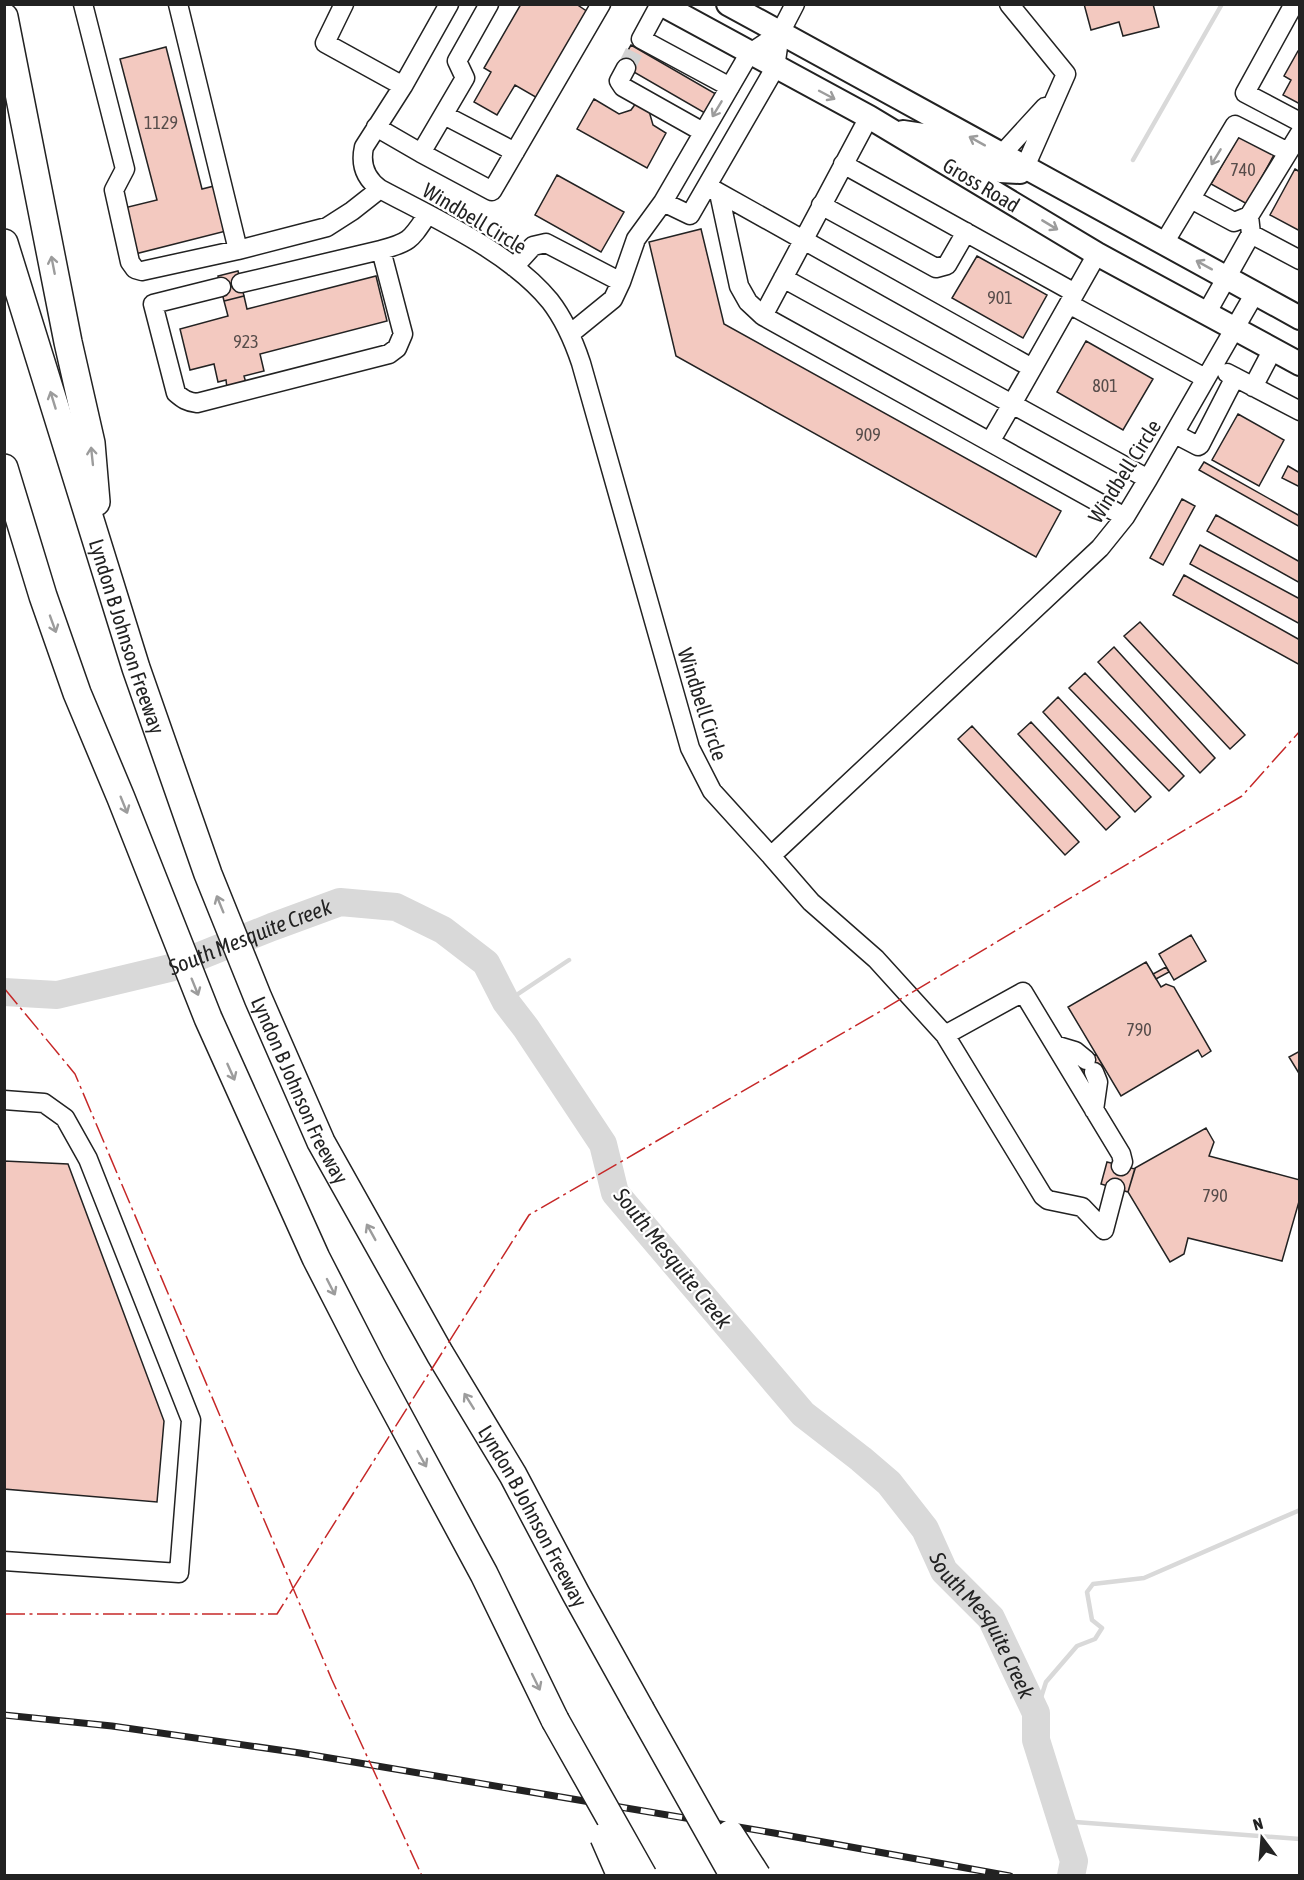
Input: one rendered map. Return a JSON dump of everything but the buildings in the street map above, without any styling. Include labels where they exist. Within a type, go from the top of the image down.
[{"type":"highway","points":[[4,16],[68,342],[91,443],[102,556]]},
{"type":"highway","name":"Lyndon B Johnson Freeway","points":[[4,243],[136,668],[208,874],[258,998],[321,1142],[440,1354],[513,1475],[650,1713]]},
{"type":"highway","points":[[4,468],[43,596]]},
{"type":"highway","points":[[4,495],[77,693],[208,1018],[316,1258],[484,1574],[555,1720],[643,1875]]},
{"type":"highway","points":[[650,1713],[734,1875]]},
{"type":"highway","points":[[650,1713],[757,1875]]},
{"type":"highway","points":[[555,1720],[621,1875]]},
{"type":"main road","name":"Gross Road","points":[[660,4],[869,117],[1097,254],[1299,364]]},
{"type":"main road","name":"Gross Road","points":[[728,4],[1299,318]]},
{"type":"main road","points":[[892,131],[936,137],[1000,171],[1020,172],[1025,167]]},
{"type":"street","points":[[83,4],[125,169],[114,189],[130,262],[135,269],[142,272],[327,227],[352,212],[380,189]]},
{"type":"street","points":[[178,4],[238,250]]},
{"type":"street","points":[[344,4],[325,43],[403,86]]},
{"type":"street","name":"Windbell Circle","points":[[449,4],[403,86],[364,147],[362,158],[367,176],[380,189],[428,214],[530,279],[551,303],[570,334],[581,363],[690,748],[712,791],[771,856],[1100,548],[1125,517],[1255,293]]},
{"type":"street","points":[[421,153],[465,78],[457,61],[489,4]]},
{"type":"street","points":[[376,127],[492,191],[601,4]]},
{"type":"street","points":[[660,4],[639,44],[730,87]]},
{"type":"street","points":[[663,202],[690,215],[713,189],[775,68],[780,33],[795,4]]},
{"type":"street","points":[[1009,4],[1066,74],[1025,167]]},
{"type":"street","points":[[1294,4],[1245,93],[1299,122]]},
{"type":"street","points":[[570,334],[614,299],[636,239],[663,202],[750,54],[780,33]]},
{"type":"street","points":[[626,68],[619,84],[704,132]]},
{"type":"street","points":[[1002,154],[1055,97]]},
{"type":"street","points":[[1246,130],[1264,103]]},
{"type":"street","points":[[444,115],[515,152]]},
{"type":"street","points":[[763,316],[869,117]]},
{"type":"street","points":[[1164,243],[1235,125],[1288,152]]},
{"type":"street","points":[[1206,314],[1227,278],[1250,225],[1299,133]]},
{"type":"street","points":[[843,164],[966,232],[1072,298],[1209,372],[1235,377],[1299,411]]},
{"type":"street","points":[[713,189],[1032,368]]},
{"type":"street","points":[[713,189],[739,286],[748,302],[763,316],[1125,517]]},
{"type":"street","points":[[1191,199],[1234,222],[1250,225],[1299,260]]},
{"type":"street","points":[[821,205],[936,268],[947,265],[966,232]]},
{"type":"street","points":[[241,283],[403,244],[410,240],[428,214]]},
{"type":"street","points":[[514,267],[533,246],[546,243],[621,282]]},
{"type":"street","points":[[221,287],[153,304],[176,393],[190,402],[197,403],[389,354],[397,348],[403,333],[381,250]]},
{"type":"street","points":[[990,442],[1097,254]]},
{"type":"street","points":[[783,278],[1148,479]]},
{"type":"street","points":[[1253,387],[1273,350]]},
{"type":"street","points":[[1175,434],[1200,445],[1235,377]]},
{"type":"street","points":[[771,856],[811,902],[876,959],[945,1035],[1043,1196],[1048,1200],[1082,1207],[1104,1230],[1115,1188]]},
{"type":"street","points":[[945,1035],[1023,992],[1121,1154],[1123,1162],[1121,1166]]},
{"type":"street","points":[[1055,1045],[1075,1051],[1090,1066],[1098,1082],[1094,1110]]},
{"type":"street","points":[[4,1100],[44,1103],[65,1118],[88,1159],[191,1420],[179,1573],[4,1561]]},
{"type":"waterway","points":[[1133,160],[1222,4]]},
{"type":"waterway","name":"South Mesquite Creek","points":[[4,992],[57,995],[170,968],[340,902],[396,907],[443,930],[486,963],[506,1002],[526,1028],[603,1144],[615,1193],[803,1414],[889,1483],[925,1529],[944,1571],[991,1618],[1036,1713],[1036,1740],[1074,1861],[1071,1876]]},
{"type":"waterway","points":[[506,1002],[569,960]]},
{"type":"waterway","points":[[1036,1713],[1046,1682],[1077,1646],[1095,1639],[1102,1628],[1092,1620],[1087,1592],[1093,1584],[1144,1578],[1300,1510]]},
{"type":"waterway","points":[[1062,1821],[1300,1839]]},
{"type":"tunnel","points":[[626,68],[636,48]]},
{"type":"railway","points":[[4,1715],[112,1726],[300,1753],[774,1833],[1010,1876]]},
{"type":"power","points":[[4,1614],[277,1614],[529,1215],[874,1015],[1242,796],[1300,731]]},
{"type":"power","points":[[4,988],[75,1074],[332,1680],[422,1876]]}]
